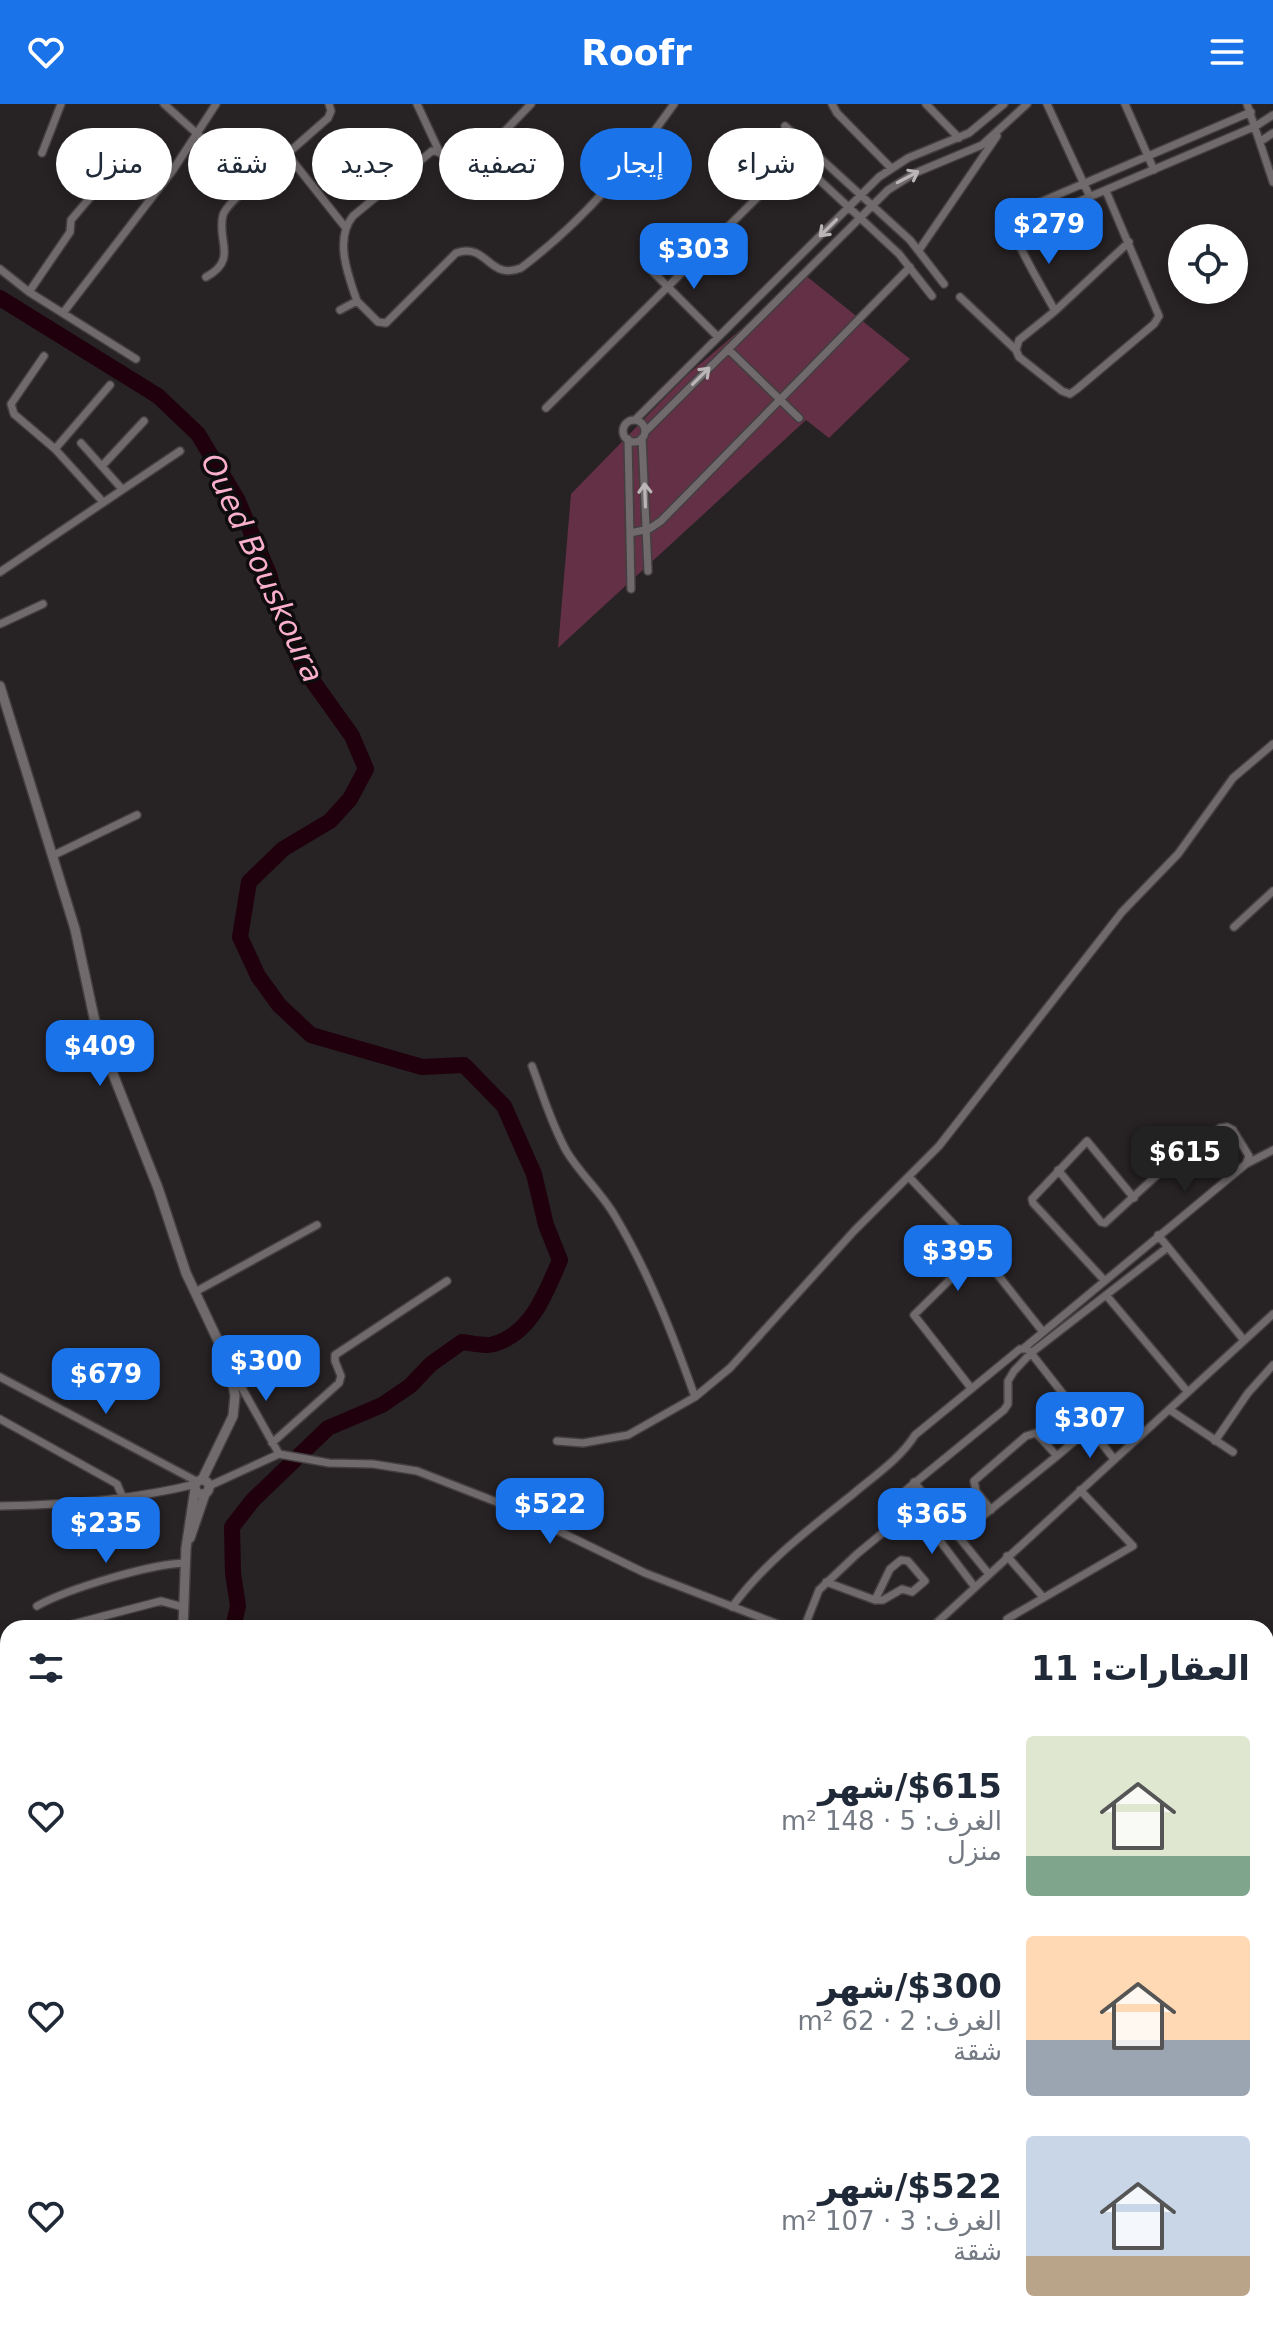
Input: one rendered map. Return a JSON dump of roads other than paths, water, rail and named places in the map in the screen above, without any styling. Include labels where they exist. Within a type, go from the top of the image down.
[{"type":"street","points":[[42,153],[61,104]]},
{"type":"street","points":[[164,104],[190,128]]},
{"type":"street","points":[[199,128],[216,104]]},
{"type":"street","points":[[296,146],[328,118],[331,111],[329,104]]},
{"type":"street","points":[[345,227],[369,201],[425,155],[439,151],[417,104]]},
{"type":"street","points":[[508,128],[531,104]]},
{"type":"street","points":[[296,165],[345,227],[347,270],[357,301],[378,322],[386,323],[456,253],[481,254],[500,271],[512,272],[521,268],[595,202],[674,104]]},
{"type":"street","points":[[832,104],[837,113],[891,168]]},
{"type":"street","points":[[926,104],[957,139],[960,155]]},
{"type":"street","points":[[631,589],[628,439],[623,429],[627,422],[635,420],[891,168],[969,133],[1004,104]]},
{"type":"street","points":[[628,439],[635,442],[644,435],[872,206],[908,176],[977,148],[1027,104]]},
{"type":"street","points":[[1047,104],[1090,197]]},
{"type":"street","points":[[1125,104],[1154,170]]},
{"type":"street","points":[[1055,311],[1009,217],[1020,210],[1249,108],[1273,182]]},
{"type":"street","points":[[1014,229],[1256,126],[1273,115]]},
{"type":"street","points":[[919,250],[1002,128]]},
{"type":"street","points":[[969,133],[977,148]]},
{"type":"street","points":[[1261,141],[1273,133]]},
{"type":"street","points":[[63,313],[173,170],[188,145]]},
{"type":"street","points":[[824,162],[919,250],[944,284]]},
{"type":"street","points":[[824,184],[910,267],[932,296]]},
{"type":"street","points":[[960,297],[1016,350],[1019,357],[1070,394],[1154,324],[1159,316],[1106,191]]},
{"type":"street","points":[[29,292],[70,232],[71,220],[88,200]]},
{"type":"street","points":[[206,277],[219,267],[225,252],[224,213],[236,200]]},
{"type":"street","points":[[546,408],[756,200]]},
{"type":"street","points":[[1020,210],[1026,223]]},
{"type":"street","points":[[1016,350],[1019,340],[1129,242]]},
{"type":"street","points":[[648,267],[718,337]]},
{"type":"street","points":[[630,533],[661,521],[910,267]]},
{"type":"street","points":[[0,269],[29,292],[136,359]]},
{"type":"street","points":[[340,310],[357,301]]},
{"type":"street","points":[[728,349],[799,418]]},
{"type":"street","points":[[44,356],[11,404],[14,414],[55,449],[103,502]]},
{"type":"street","points":[[55,449],[110,385]]},
{"type":"street","points":[[635,420],[641,422],[644,435],[648,571]]},
{"type":"street","points":[[102,466],[144,421]]},
{"type":"street","points":[[81,443],[122,489]]},
{"type":"street","points":[[0,572],[180,451]]},
{"type":"street","points":[[630,552],[647,551]]},
{"type":"street","points":[[0,624],[43,604]]},
{"type":"street","points":[[0,686],[4,713],[75,929],[98,1036],[195,1292],[230,1366],[279,1454]]},
{"type":"street","points":[[557,1441],[605,1441],[628,1435],[695,1397],[730,1368],[854,1231],[939,1146],[1122,912],[1178,854],[1233,778],[1273,744]]},
{"type":"street","points":[[52,856],[137,815]]},
{"type":"street","points":[[1234,927],[1273,891]]},
{"type":"street","points":[[532,1066],[568,1154],[594,1184],[616,1217],[662,1308],[695,1397]]},
{"type":"street","points":[[1058,1170],[1105,1223],[1170,1163],[1220,1128],[1233,1130],[1248,1151],[1246,1164]]},
{"type":"street","points":[[1104,1280],[1033,1203],[1034,1194],[1087,1141],[1134,1198]]},
{"type":"street","points":[[974,1586],[905,1493],[914,1482],[1004,1410],[1008,1404],[1010,1375],[1043,1332],[1246,1164],[1273,1150]]},
{"type":"street","points":[[909,1177],[979,1251],[1043,1332]]},
{"type":"street","points":[[195,1292],[317,1225]]},
{"type":"street","points":[[1158,1235],[1243,1339]]},
{"type":"street","points":[[732,1607],[762,1571],[884,1468],[915,1435],[971,1388],[1056,1334],[1168,1247]]},
{"type":"street","points":[[971,1388],[914,1315],[979,1251]]},
{"type":"street","points":[[272,1443],[339,1383],[341,1376],[335,1355],[447,1281]]},
{"type":"street","points":[[1106,1295],[1187,1391]]},
{"type":"street","points":[[939,1620],[1270,1316],[1273,1326]]},
{"type":"street","points":[[1051,1325],[1056,1334]]},
{"type":"street","points":[[1028,1351],[1114,1459]]},
{"type":"street","points":[[1215,1441],[1248,1393],[1273,1365]]},
{"type":"street","points":[[183,1620],[186,1548],[201,1486],[233,1416],[235,1396],[230,1366]]},
{"type":"street","points":[[0,1377],[201,1486]]},
{"type":"street","points":[[1170,1410],[1233,1452]]},
{"type":"street","points":[[0,1419],[117,1484],[123,1498]]},
{"type":"street","points":[[958,1536],[1090,1428]]},
{"type":"street","points":[[991,1510],[976,1491],[974,1481],[1026,1436],[1036,1433],[1041,1436],[1057,1456]]},
{"type":"street","points":[[0,1506],[55,1505],[201,1486],[279,1454],[313,1461],[387,1465],[433,1475],[507,1506],[632,1567],[767,1620]]},
{"type":"street","points":[[914,1482],[988,1573]]},
{"type":"street","points":[[1007,1619],[1133,1546],[1080,1490]]},
{"type":"street","points":[[806,1620],[813,1598],[826,1582],[926,1497]]},
{"type":"street","points":[[1007,1556],[1042,1596]]},
{"type":"street","points":[[826,1582],[875,1600],[883,1600],[904,1589],[912,1592],[925,1581],[908,1561],[901,1560],[890,1569],[875,1600]]},
{"type":"street","points":[[37,1606],[57,1596],[153,1567],[185,1563]]},
{"type":"street","points":[[89,1620],[161,1601],[183,1607]]},
{"type":"waterway","name":"Oued Bouskoura","points":[[0,298],[158,396],[198,434],[237,499],[269,574],[281,617],[302,666],[352,736],[366,769],[350,799],[330,821],[283,849],[249,882],[240,937],[258,976],[279,1005],[311,1035],[422,1067],[464,1065],[504,1106],[534,1174],[546,1225],[560,1260],[536,1310],[518,1331],[490,1345],[462,1342],[382,1405],[328,1428],[253,1500],[232,1527],[233,1573],[238,1606],[235,1620]]}]
